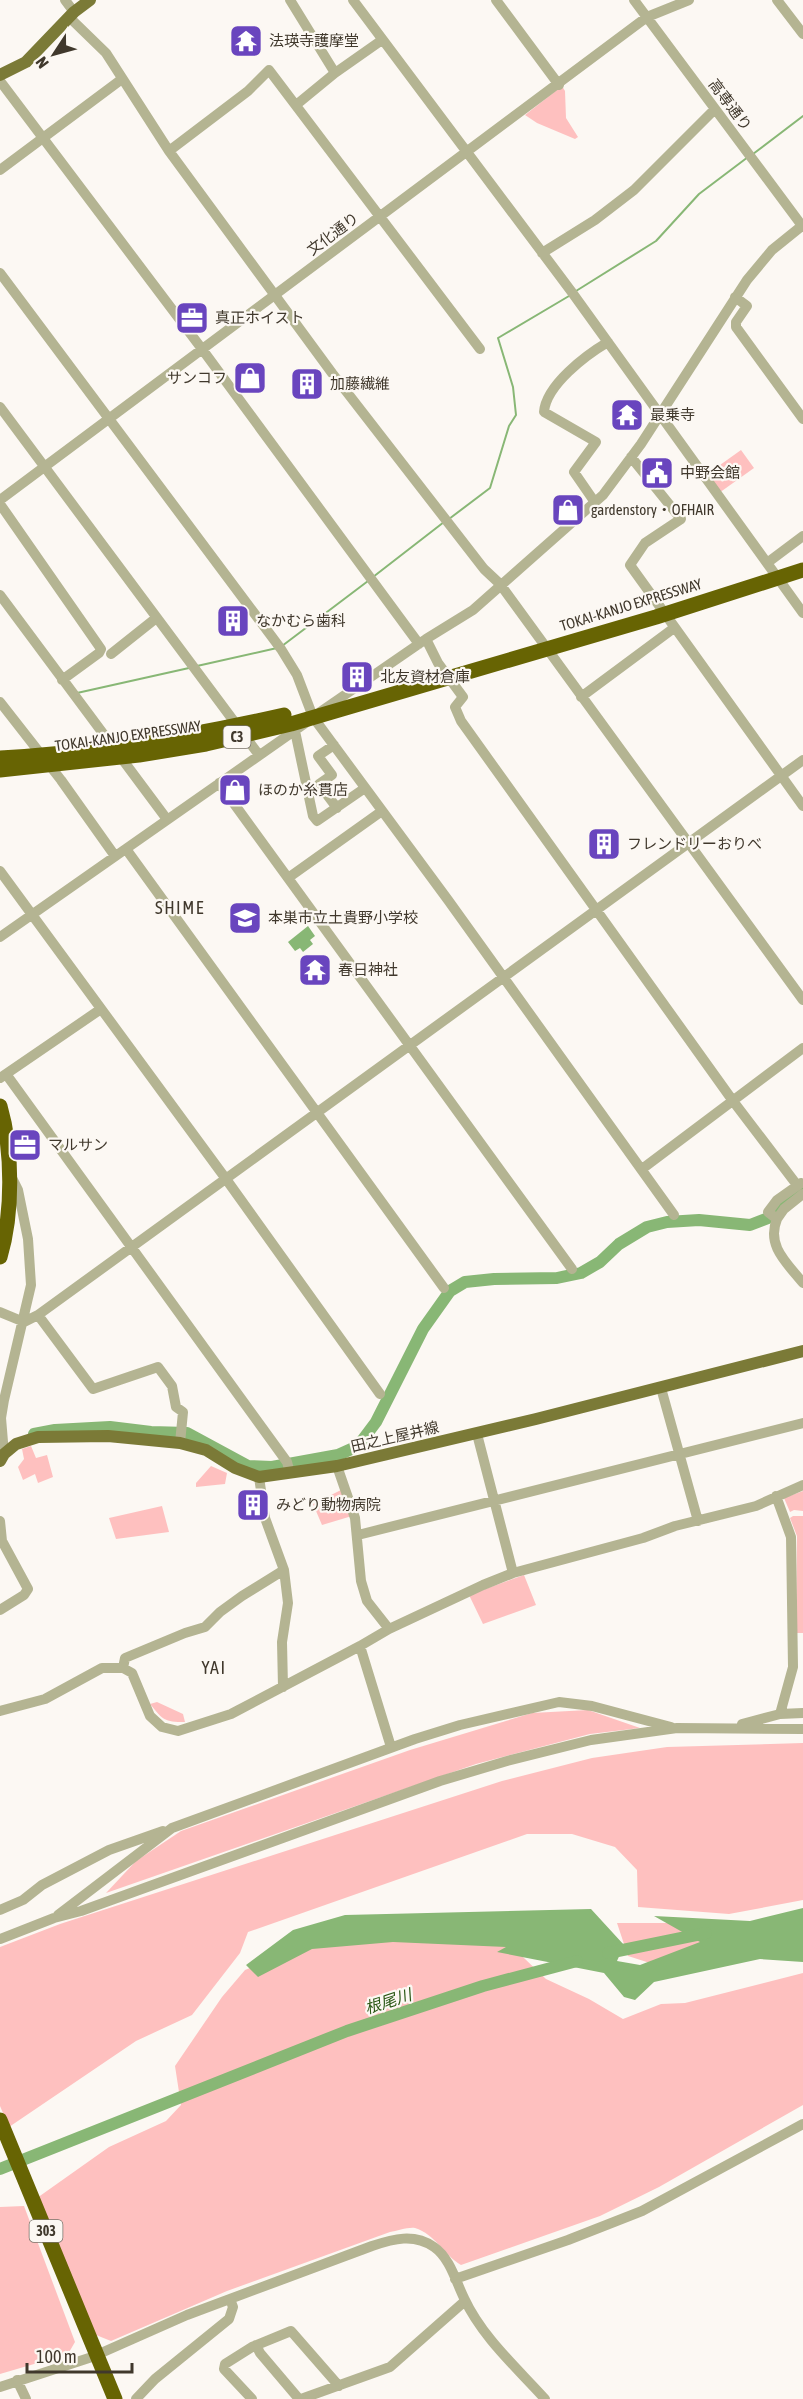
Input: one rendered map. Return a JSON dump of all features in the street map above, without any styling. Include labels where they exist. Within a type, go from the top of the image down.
[{"type":"highway","name":"TOKAI-KANJO EXPRESSWAY","points":[[0,770],[75,763],[206,744],[291,724],[656,617],[803,570]]},
{"type":"highway","name":"TOKAI-KANJO EXPRESSWAY","points":[[0,758],[82,751],[204,732],[333,705],[468,672]]},
{"type":"highway","points":[[0,1106],[9,1148],[8,1218],[0,1257]]},
{"type":"highway","name":"303","points":[[0,2120],[92,2350],[108,2399]]},
{"type":"highway","name":"303","points":[[0,2138],[115,2399]]},
{"type":"main road","points":[[0,75],[26,62],[90,0]]},
{"type":"main road","name":"田之上屋井線","points":[[2,1457],[16,1444],[38,1437],[181,1438],[235,1468],[259,1477],[290,1473],[337,1466],[477,1434],[803,1351]]},
{"type":"street","points":[[65,0],[72,15],[106,53],[169,151],[332,373],[472,555],[500,584],[803,1000]]},
{"type":"street","points":[[290,0],[336,73]]},
{"type":"street","points":[[353,0],[608,342],[659,416],[803,613]]},
{"type":"street","points":[[496,0],[559,84]]},
{"type":"street","name":"高専通り","points":[[634,0],[803,226]]},
{"type":"street","name":"文化通り","points":[[0,502],[647,17],[689,0]]},
{"type":"street","points":[[777,0],[803,34]]},
{"type":"street","points":[[296,105],[382,40]]},
{"type":"street","points":[[169,151],[248,91],[268,70],[480,349]]},
{"type":"street","points":[[0,170],[122,79]]},
{"type":"street","points":[[0,81],[463,697],[455,707],[461,721],[734,1101],[801,1187],[784,1209],[774,1217],[773,1229],[775,1246],[803,1283]]},
{"type":"street","points":[[542,253],[595,220],[634,190],[715,109]]},
{"type":"street","points":[[0,937],[126,849],[166,818],[422,642],[473,610],[603,495],[659,416],[747,280],[772,250],[803,226]]},
{"type":"street","points":[[0,273],[281,649],[297,675],[313,717],[674,1215]]},
{"type":"street","points":[[735,297],[747,306],[736,322],[736,327],[803,419]]},
{"type":"street","points":[[594,501],[573,472],[596,442],[544,411],[545,400],[584,356],[608,342]]},
{"type":"street","points":[[0,407],[155,619],[259,755]]},
{"type":"street","points":[[631,457],[681,519],[645,543],[630,565],[803,806]]},
{"type":"street","points":[[0,502],[100,649],[99,653],[62,680]]},
{"type":"street","points":[[767,563],[803,536]]},
{"type":"street","points":[[0,595],[166,818]]},
{"type":"street","points":[[111,654],[155,619]]},
{"type":"street","points":[[582,696],[674,628]]},
{"type":"street","points":[[0,702],[61,780],[115,856]]},
{"type":"street","points":[[295,731],[316,821],[320,821],[365,788]]},
{"type":"street","points":[[334,745],[318,756],[332,775],[320,784],[337,808]]},
{"type":"street","points":[[0,1312],[24,1322],[38,1316],[803,760]]},
{"type":"street","points":[[219,783],[572,1269]]},
{"type":"street","points":[[288,878],[382,811]]},
{"type":"street","points":[[126,849],[444,1288]]},
{"type":"street","points":[[0,871],[380,1394]]},
{"type":"street","points":[[101,1009],[3,1076],[132,1247],[287,1461],[290,1473]]},
{"type":"street","points":[[642,1169],[803,1048]]},
{"type":"street","points":[[2,1457],[1,1418],[4,1400],[31,1285],[30,1256],[18,1190],[9,1173]]},
{"type":"street","points":[[38,1316],[93,1389],[158,1367],[172,1386],[176,1407],[183,1412],[181,1438]]},
{"type":"street","points":[[661,1388],[699,1521]]},
{"type":"street","points":[[358,1535],[803,1423]]},
{"type":"street","points":[[477,1434],[513,1573]]},
{"type":"street","points":[[337,1466],[355,1518],[361,1581],[367,1601],[389,1629]]},
{"type":"street","points":[[259,1477],[265,1518],[284,1570],[288,1603],[282,1642],[283,1687]]},
{"type":"street","points":[[0,1711],[45,1699],[102,1668],[123,1668],[132,1673],[150,1716],[162,1727],[178,1731],[231,1714],[389,1629],[454,1597],[513,1573],[643,1538],[675,1526],[756,1506],[803,1485]]},
{"type":"street","points":[[777,1496],[790,1537],[792,1608],[792,1667],[780,1714]]},
{"type":"street","points":[[0,1521],[2,1541],[28,1589],[24,1595],[0,1610]]},
{"type":"street","points":[[123,1668],[125,1658],[205,1627],[219,1612],[284,1570]]},
{"type":"street","points":[[360,1646],[392,1748]]},
{"type":"street","points":[[0,1910],[23,1900],[42,1885],[109,1850],[460,1725],[559,1702],[592,1706],[677,1728]]},
{"type":"street","points":[[730,1727],[780,1714],[803,1713]]},
{"type":"street","points":[[0,1940],[54,1918],[81,1911],[462,1774],[591,1740],[677,1728],[803,1729]]},
{"type":"street","points":[[54,1918],[172,1828]]},
{"type":"street","points":[[455,2279],[600,2229],[642,2211],[803,2124]]},
{"type":"street","points":[[0,2387],[92,2350],[394,2239],[410,2238],[436,2248],[446,2259],[465,2301],[494,2342],[545,2399]]},
{"type":"street","points":[[136,2399],[155,2379],[229,2319],[233,2307],[230,2299]]},
{"type":"street","points":[[256,2345],[260,2353],[300,2399],[390,2367],[465,2301]]},
{"type":"street","points":[[252,2399],[224,2369],[225,2364],[256,2345],[291,2331],[339,2386]]},
{"type":"street","points":[[16,2380],[26,2399]]},
{"type":"shaded area","points":[[562,86],[565,91],[566,118],[578,137],[575,139],[537,123],[525,115]]},
{"type":"shaded area","points":[[741,450],[754,468],[719,493],[706,475]]},
{"type":"shaded area","points":[[308,926],[315,936],[310,940],[313,944],[303,952],[300,948],[295,951],[288,942]]},
{"type":"shaded area","points":[[31,1446],[36,1458],[47,1455],[53,1477],[38,1483],[35,1474],[23,1480],[18,1467],[24,1459],[22,1449]]},
{"type":"shaded area","points":[[211,1466],[227,1473],[225,1484],[196,1487],[196,1483]]},
{"type":"shaded area","points":[[343,1489],[352,1516],[322,1525],[313,1504]]},
{"type":"shaded area","points":[[803,1491],[803,1511],[790,1512],[784,1498]]},
{"type":"shaded area","points":[[162,1506],[169,1532],[116,1539],[109,1518]]},
{"type":"shaded area","points":[[803,1516],[803,1633],[796,1633],[797,1536],[790,1518]]},
{"type":"shaded area","points":[[524,1575],[536,1605],[483,1624],[469,1595]]},
{"type":"shaded area","points":[[157,1702],[183,1714],[185,1722],[168,1721],[161,1717],[150,1704]]},
{"type":"shaded area","points":[[588,1710],[640,1728],[590,1734],[476,1764],[106,1893],[136,1861],[181,1831],[410,1750],[532,1713]]},
{"type":"shaded area","points":[[803,1743],[803,1900],[729,1914],[638,1907],[637,1870],[615,1847],[572,1834],[527,1834],[248,1932],[240,1953],[192,2015],[136,2041],[9,2127],[0,2106],[0,1947],[60,1924],[502,1781],[592,1758],[667,1747]]},
{"type":"shaded area","points":[[803,1908],[803,1962],[760,1959],[654,1982],[635,2000],[624,1997],[604,1973],[497,1952],[506,1947],[393,1942],[312,1949],[258,1977],[246,1965],[293,1930],[345,1915],[591,1909],[624,1945],[617,1961],[640,1965],[700,1942],[654,1916],[750,1921]]},
{"type":"shaded area","points":[[617,1923],[707,1923],[774,1943],[678,1972],[628,1956]]},
{"type":"shaded area","points":[[500,1935],[546,1979],[589,1999],[623,2019],[661,2004],[685,2003],[803,1973],[803,2105],[659,2187],[600,2216],[461,2265],[422,2231],[415,2228],[390,2232],[227,2291],[111,2341],[96,2335],[37,2198],[109,2147],[166,2121],[181,2105],[175,2066],[222,1997],[245,1970],[324,1938]]},
{"type":"shaded area","points":[[24,2206],[75,2342],[68,2354],[0,2374],[0,2207]]},
{"type":"waterway","points":[[753,154],[803,116]]},
{"type":"waterway","points":[[576,291],[656,241],[699,194],[748,157]]},
{"type":"waterway","points":[[449,519],[490,488],[509,426],[516,415],[513,387],[498,338],[569,296]]},
{"type":"waterway","points":[[373,577],[444,522]]},
{"type":"waterway","points":[[282,646],[368,581]]},
{"type":"waterway","points":[[197,666],[277,648]]},
{"type":"waterway","points":[[77,693],[189,668]]},
{"type":"waterway","points":[[34,1434],[55,1430],[110,1427],[187,1433],[248,1466],[272,1467],[338,1455],[358,1446],[376,1422],[423,1329],[450,1291],[465,1282],[557,1278],[581,1273],[600,1262],[619,1244],[647,1227],[667,1222],[699,1220],[750,1225],[771,1217],[799,1190]]},
{"type":"waterway","name":"根尾川","points":[[608,1953],[706,1933]]},
{"type":"waterway","name":"根尾川","points":[[0,2169],[347,2031],[483,1986],[577,1961]]},
{"type":"place","name":"法瑛寺護摩堂","points":[[246,41]]},
{"type":"place","name":"真正ホイスト","points":[[192,318]]},
{"type":"place","name":"サンコフ","points":[[250,378]]},
{"type":"place","name":"加藤繊維","points":[[307,384]]},
{"type":"place","name":"最乗寺","points":[[627,415]]},
{"type":"place","name":"中野会館","points":[[657,473]]},
{"type":"place","name":"gardenstory・OFHAIR","points":[[568,510]]},
{"type":"place","name":"なかむら歯科","points":[[233,621]]},
{"type":"place","name":"北友資材倉庫","points":[[357,677]]},
{"type":"place","name":"ほのか糸貫店","points":[[235,790]]},
{"type":"place","name":"フレンドリーおりべ","points":[[604,844]]},
{"type":"place","name":"本巣市立土貴野小学校","points":[[245,918]]},
{"type":"place","name":"春日神社","points":[[315,970]]},
{"type":"place","name":"マルサン","points":[[25,1145]]},
{"type":"place","name":"みどり動物病院","points":[[253,1505]]},
{"type":"district","name":"SHIME","points":[[180,908]]},
{"type":"district","name":"YAI","points":[[214,1668]]}]
